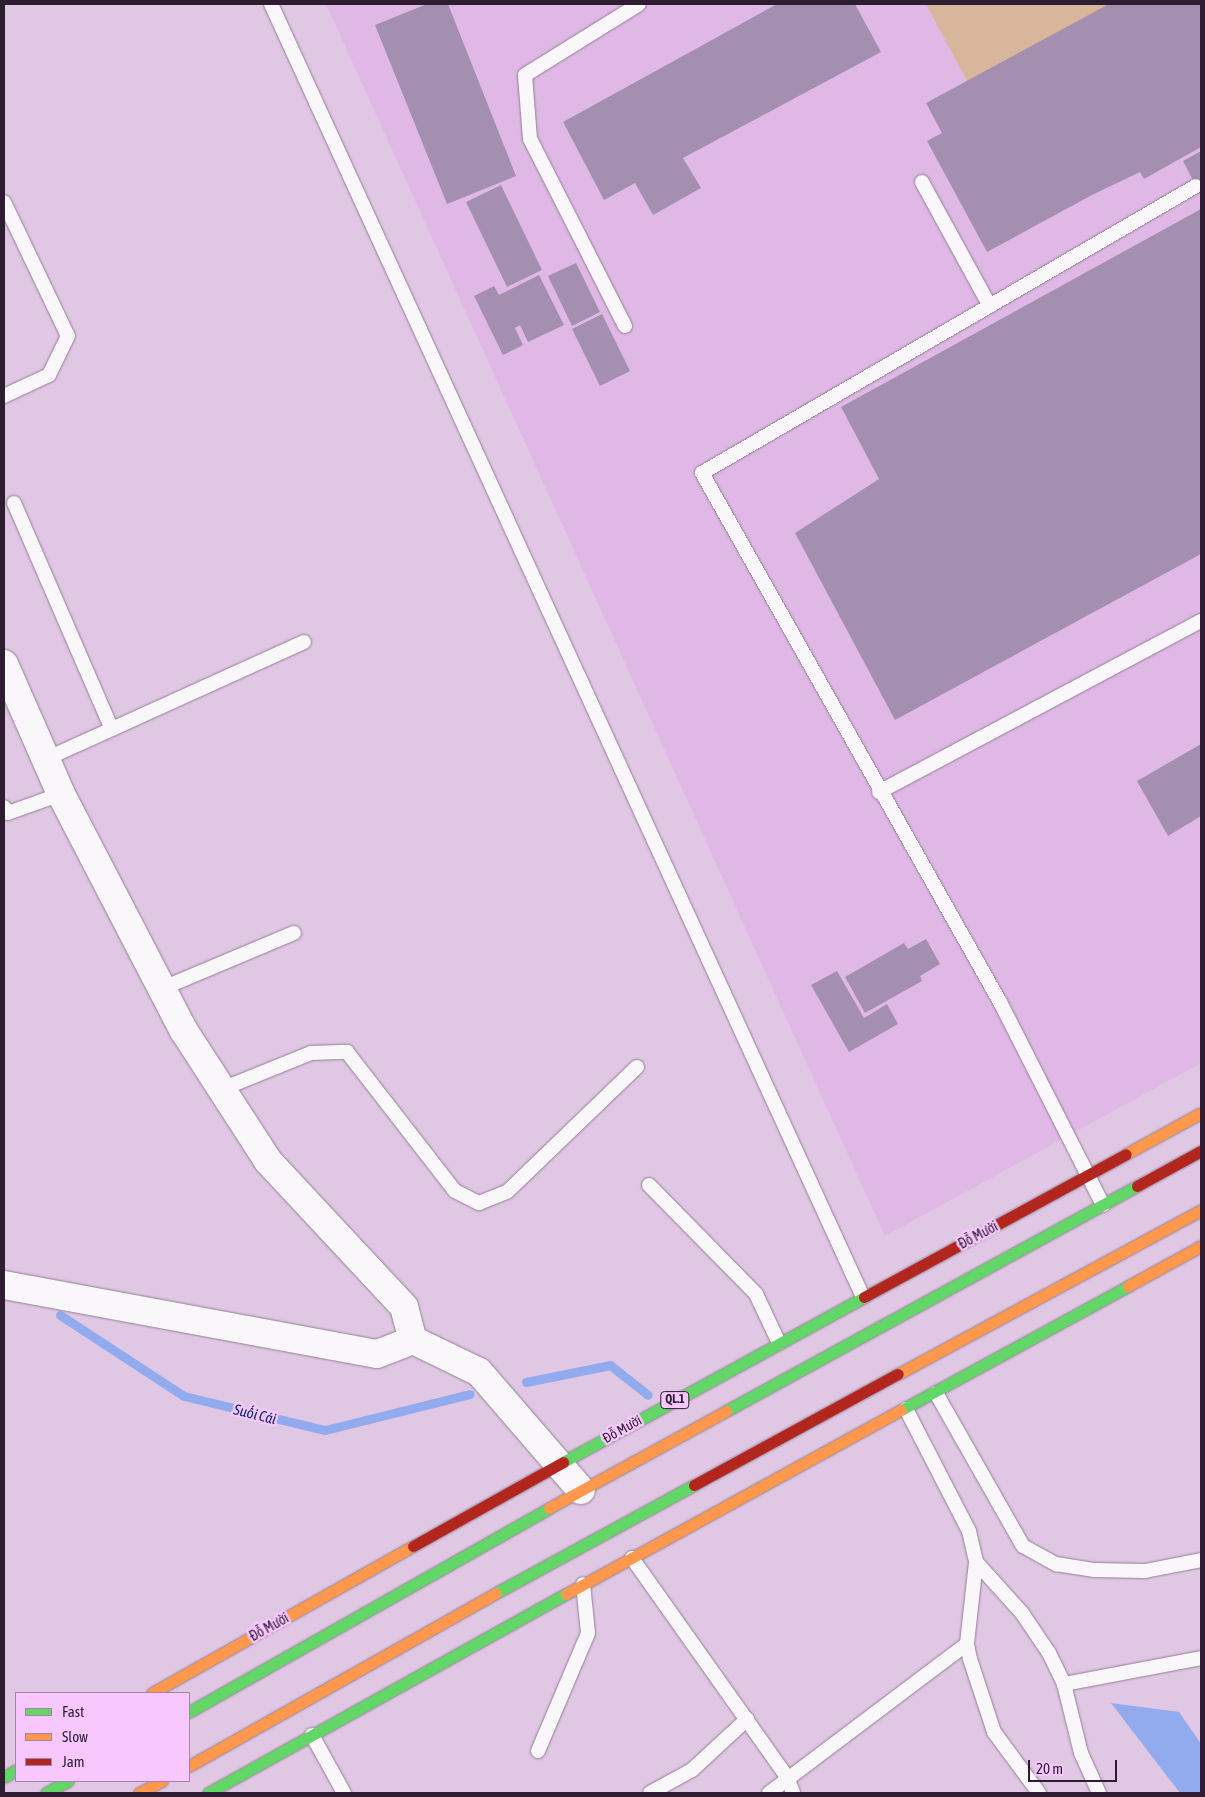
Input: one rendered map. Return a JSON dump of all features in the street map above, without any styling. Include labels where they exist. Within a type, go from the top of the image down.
[{"type":"highway","name":"Đỗ Mười","points":[[154,1692],[779,1342],[1201,1113]]},
{"type":"highway","name":"QL.1","points":[[190,1711],[581,1490],[1201,1151]]},
{"type":"highway","points":[[190,1765],[552,1562],[1201,1210]]},
{"type":"highway","points":[[208,1793],[583,1584],[936,1393],[1201,1246]]},
{"type":"highway","points":[[4,1777],[15,1771]]},
{"type":"highway","points":[[46,1793],[66,1782]]},
{"type":"highway","points":[[139,1793],[160,1782]]},
{"type":"street","points":[[4,664],[48,758],[61,794],[164,988],[184,1031],[268,1161],[404,1307],[413,1340]]},
{"type":"street","points":[[4,1285],[377,1354],[413,1340],[480,1372],[581,1490]]},
{"type":"lane","points":[[271,4],[863,1297]]},
{"type":"lane","points":[[626,326],[530,139],[525,74],[639,4]]},
{"type":"lane","points":[[922,182],[990,306]]},
{"type":"lane","points":[[1103,1205],[1000,1002],[879,792],[702,473],[1196,186]]},
{"type":"lane","points":[[4,202],[68,336],[49,375],[4,396]]},
{"type":"lane","points":[[14,503],[112,729]]},
{"type":"lane","points":[[879,792],[1201,621]]},
{"type":"lane","points":[[48,758],[304,642]]},
{"type":"lane","points":[[4,807],[8,813],[61,794]]},
{"type":"lane","points":[[164,988],[294,932]]},
{"type":"lane","points":[[222,1089],[311,1053],[347,1052],[455,1191],[479,1203],[508,1191],[637,1067]]},
{"type":"lane","points":[[649,1185],[756,1294],[779,1342]]},
{"type":"lane","points":[[936,1393],[1023,1546],[1056,1564],[1095,1570],[1145,1571],[1201,1560]]},
{"type":"lane","points":[[906,1409],[969,1531],[976,1562],[968,1644],[994,1732],[1039,1793]]},
{"type":"lane","points":[[632,1558],[788,1777],[793,1793]]},
{"type":"lane","points":[[976,1562],[1022,1613],[1049,1653],[1064,1684],[1081,1753],[1099,1793]]},
{"type":"lane","points":[[538,1751],[588,1633],[583,1584]]},
{"type":"lane","points":[[769,1793],[968,1644]]},
{"type":"lane","points":[[1064,1684],[1201,1658]]},
{"type":"lane","points":[[650,1793],[692,1770],[746,1719]]},
{"type":"lane","points":[[312,1735],[344,1793]]},
{"type":"shaded area","points":[[326,4],[1201,4],[1201,1063],[885,1236]]},
{"type":"shaded area","points":[[926,4],[1151,4],[975,96]]},
{"type":"water","points":[[1111,1703],[1179,1712],[1201,1744],[1201,1793],[1180,1793]]},
{"type":"building","points":[[427,4],[448,4],[516,176],[447,204],[375,25]]},
{"type":"building","points":[[777,4],[855,4],[881,52],[683,158],[701,188],[653,215],[635,183],[604,200],[563,122]]},
{"type":"building","points":[[1109,4],[1201,4],[1201,147],[1144,179],[1140,172],[1092,195],[987,252],[927,141],[942,133],[926,103]]},
{"type":"building","points":[[1201,151],[1201,196],[1183,161]]},
{"type":"building","points":[[501,185],[542,270],[507,287],[466,202]]},
{"type":"building","points":[[1201,209],[1201,554],[895,720],[795,533],[879,479],[841,407]]},
{"type":"building","points":[[576,263],[600,312],[572,326],[548,276]]},
{"type":"building","points":[[539,275],[564,325],[528,342],[520,325],[515,328],[523,345],[503,355],[474,296],[494,286],[499,295]]},
{"type":"building","points":[[602,314],[630,371],[600,386],[572,329]]},
{"type":"building","points":[[1201,744],[1201,816],[1168,836],[1137,781]]},
{"type":"building","points":[[926,939],[940,964],[920,976],[922,981],[865,1013],[845,977],[904,943],[908,949]]},
{"type":"building","points":[[837,971],[864,1018],[887,1004],[898,1024],[849,1052],[811,985]]},
{"type":"waterway","name":"Suối Cái","points":[[60,1315],[184,1396],[325,1430],[470,1394]]},
{"type":"waterway","name":"Suối Cái","points":[[526,1382],[610,1365],[648,1395]]},
{"type":"traffic: fast","points":[[726,1411],[1137,1186]]},
{"type":"traffic: fast","points":[[901,1410],[1128,1286]]},
{"type":"traffic: fast","points":[[563,1462],[864,1297]]},
{"type":"traffic: fast","points":[[496,1593],[694,1485]]},
{"type":"traffic: fast","points":[[190,1711],[549,1508]]},
{"type":"traffic: fast","points":[[208,1793],[566,1594]]},
{"type":"traffic: fast","points":[[4,1777],[15,1771]]},
{"type":"traffic: fast","points":[[46,1793],[66,1782]]},
{"type":"traffic: slow","points":[[1126,1154],[1201,1113]]},
{"type":"traffic: slow","points":[[898,1374],[1201,1210]]},
{"type":"traffic: slow","points":[[1128,1286],[1201,1246]]},
{"type":"traffic: slow","points":[[566,1594],[901,1410]]},
{"type":"traffic: slow","points":[[549,1508],[726,1411]]},
{"type":"traffic: slow","points":[[154,1692],[413,1546]]},
{"type":"traffic: slow","points":[[190,1765],[496,1593]]},
{"type":"traffic: slow","points":[[139,1793],[160,1782]]},
{"type":"traffic: jam","points":[[1137,1186],[1201,1151]]},
{"type":"traffic: jam","points":[[864,1297],[1126,1154]]},
{"type":"traffic: jam","points":[[694,1485],[898,1374]]},
{"type":"traffic: jam","points":[[413,1546],[563,1462]]}]
